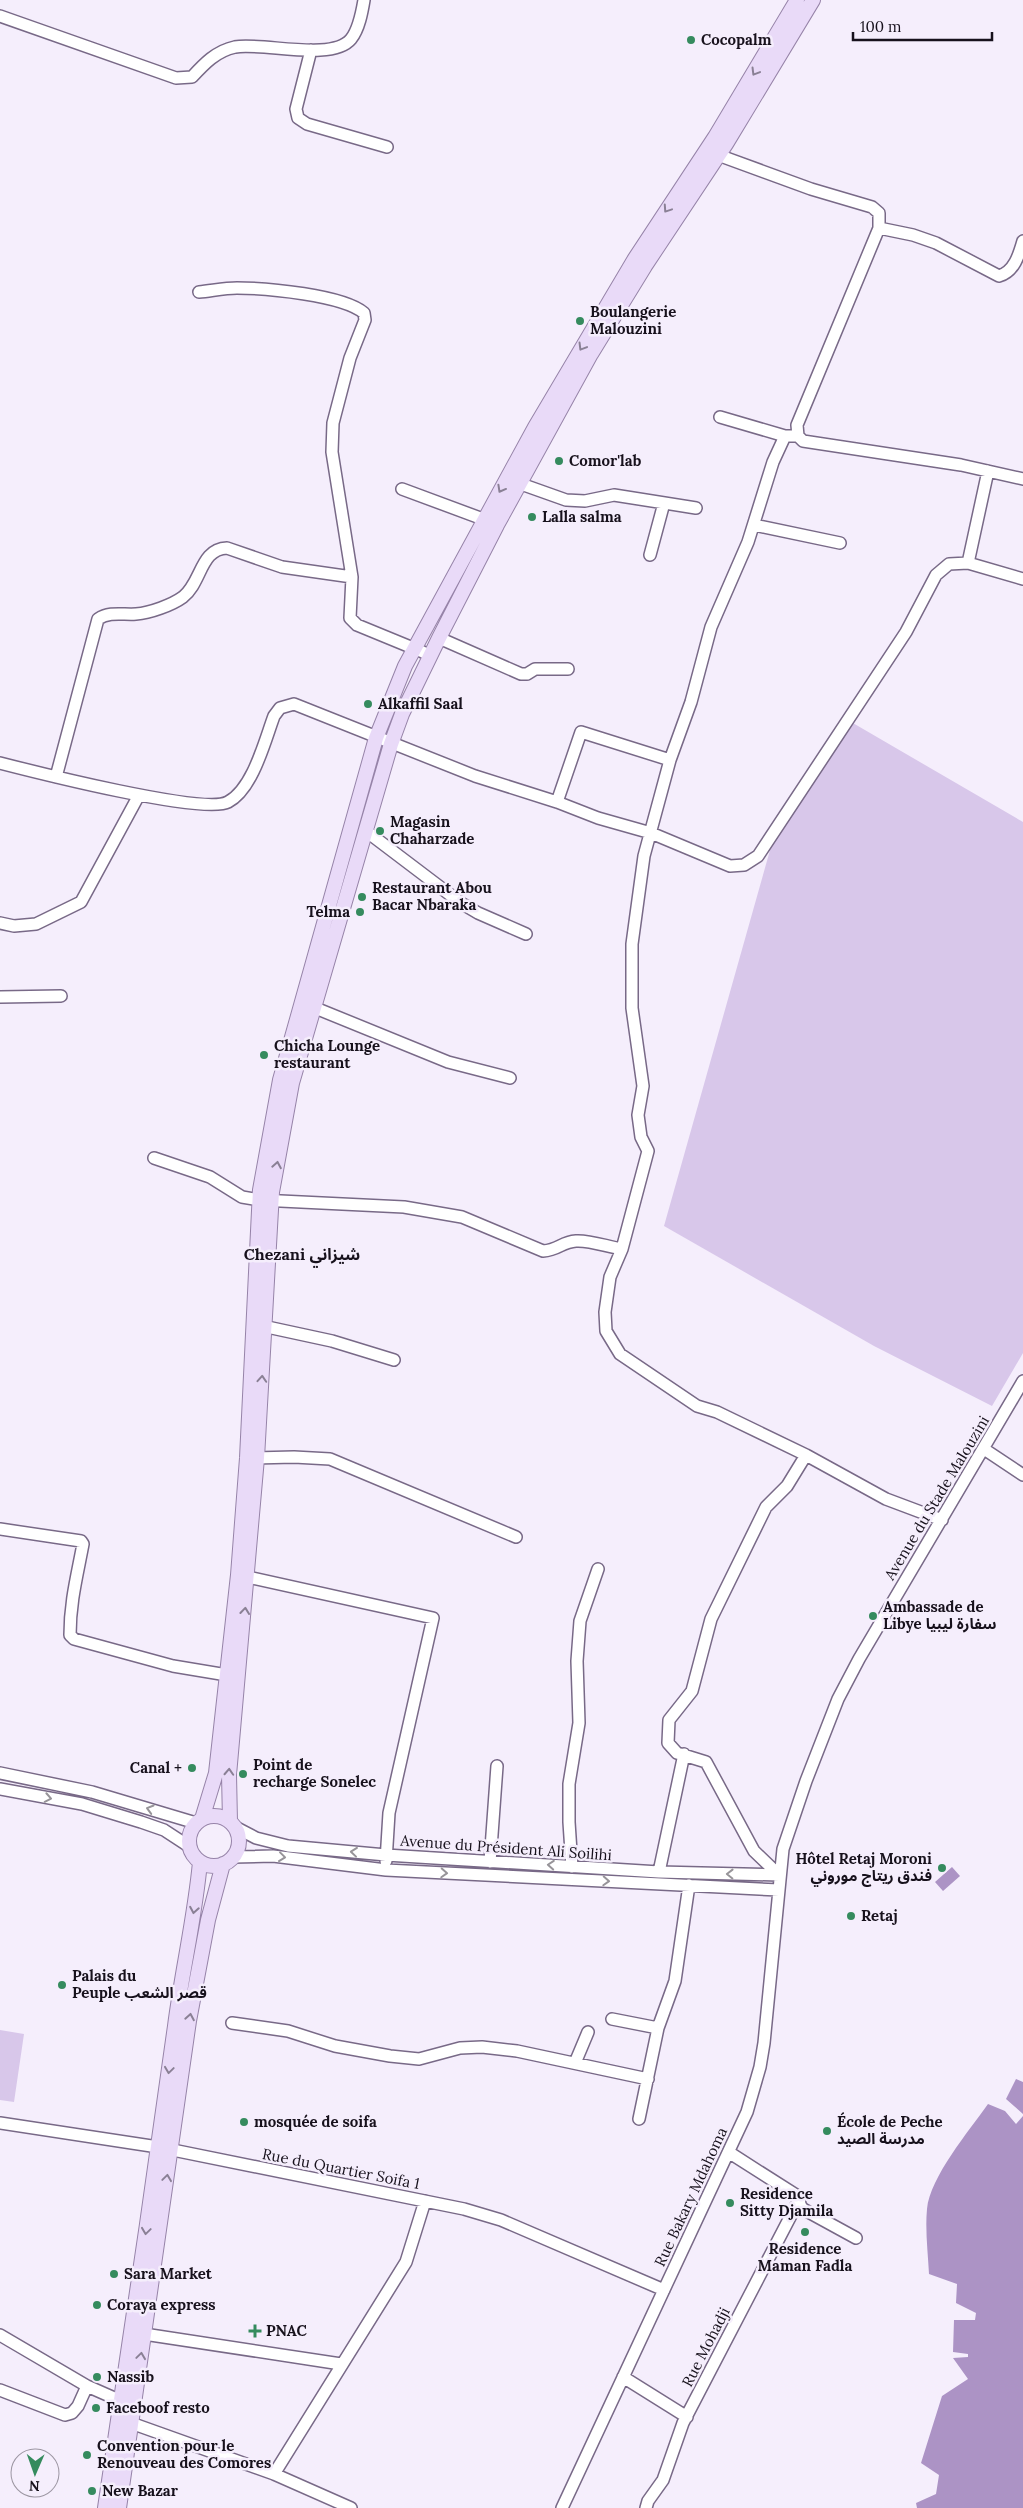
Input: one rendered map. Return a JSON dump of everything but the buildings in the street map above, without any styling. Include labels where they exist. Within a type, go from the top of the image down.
[{"type":"main road","points":[[105,2508],[121,2401],[204,1938],[228,1861],[239,1842],[232,1824],[229,1775],[252,1458],[266,1200],[280,1080],[308,1005],[366,831],[391,744],[402,714],[439,638],[535,427],[629,268],[715,137],[797,0]]},
{"type":"main road","points":[[308,1005],[376,738],[415,648],[491,522],[521,484],[591,354],[718,155],[813,0]]},
{"type":"main road","points":[[228,1861],[211,1866],[200,1862],[190,1847],[190,1834],[199,1821],[216,1773],[227,1676],[243,1576]]},
{"type":"main road","points":[[199,1821],[216,1816],[232,1824]]},
{"type":"main road","points":[[119,2508],[144,2334],[165,2148],[179,1995],[196,1903],[200,1862]]},
{"type":"street","points":[[0,16],[176,78],[192,77],[209,59],[235,47],[311,50],[339,48],[350,40],[360,21],[364,0]]},
{"type":"street","points":[[311,50],[296,109],[298,118],[307,124],[387,148]]},
{"type":"street","points":[[718,155],[811,190],[872,207],[879,213],[879,228],[798,425],[798,436]]},
{"type":"street","points":[[879,228],[913,235],[936,243],[999,276],[1006,274],[1011,269],[1023,241]]},
{"type":"street","points":[[199,292],[236,288],[282,292],[325,298],[359,309],[364,313],[365,320],[350,358],[333,423],[332,452],[352,577],[350,618],[357,625],[430,655]]},
{"type":"street","points":[[720,417],[785,436],[798,436],[803,441],[962,464],[1023,480]]},
{"type":"street","points":[[785,436],[773,462],[754,525],[711,627],[691,702],[670,760],[644,856],[632,944],[632,1008],[643,1086],[638,1115],[641,1137],[648,1151],[622,1249],[610,1277],[605,1312],[606,1331],[620,1354],[698,1406],[717,1412],[806,1455],[886,1499],[942,1520]]},
{"type":"street","points":[[968,562],[988,471]]},
{"type":"street","points":[[521,484],[566,500],[585,501],[614,496],[696,508]]},
{"type":"street","points":[[402,489],[491,522]]},
{"type":"street","points":[[650,555],[664,503]]},
{"type":"street","points":[[754,525],[840,543]]},
{"type":"street","points":[[56,777],[98,618],[104,615],[138,614],[162,607],[183,597],[194,586],[209,554],[217,549],[227,548],[282,566],[352,577]]},
{"type":"street","points":[[0,763],[139,795],[212,805],[227,803],[240,794],[251,775],[274,716],[280,708],[288,704],[294,704],[475,776],[557,802],[598,818],[650,832],[730,866],[744,866],[758,856],[906,632],[936,575],[949,564],[968,562],[1023,579]]},
{"type":"street","points":[[439,638],[521,674],[527,674],[535,669],[568,669]]},
{"type":"street","points":[[557,802],[581,732],[670,760]]},
{"type":"street","points":[[0,923],[14,926],[36,924],[81,902],[139,795]]},
{"type":"street","points":[[366,831],[461,903],[526,934]]},
{"type":"street","points":[[0,997],[61,996]]},
{"type":"street","points":[[308,1005],[448,1062],[510,1078]]},
{"type":"street","points":[[154,1158],[210,1177],[242,1197],[266,1200],[404,1207],[462,1217],[543,1251],[555,1250],[564,1242],[578,1241],[622,1249]]},
{"type":"street","points":[[260,1325],[332,1341],[394,1360]]},
{"type":"street","name":"Avenue du Stade Malouzini","points":[[779,1882],[780,1862],[789,1829],[838,1699],[1023,1381]]},
{"type":"street","points":[[984,1449],[1023,1474]]},
{"type":"street","points":[[779,1882],[754,1851],[706,1762],[678,1752],[668,1742],[669,1720],[692,1691],[711,1619],[766,1507],[787,1486],[806,1455]]},
{"type":"street","points":[[252,1458],[330,1459],[516,1537]]},
{"type":"street","points":[[0,1529],[81,1541],[83,1544],[70,1606],[70,1635],[74,1639],[173,1666],[227,1676]]},
{"type":"street","points":[[572,1867],[569,1784],[579,1722],[576,1661],[580,1621],[598,1569]]},
{"type":"street","points":[[243,1576],[433,1618],[390,1813],[386,1870]]},
{"type":"street","points":[[659,1872],[684,1754]]},
{"type":"street","points":[[490,1862],[497,1766]]},
{"type":"street","points":[[0,1773],[92,1792],[199,1821]]},
{"type":"street","points":[[0,1789],[82,1804],[141,1822],[164,1830],[190,1847]]},
{"type":"street","name":"Avenue du Président Ali Soilihi","points":[[232,1824],[256,1838],[288,1846],[386,1855],[659,1872],[779,1882]]},
{"type":"street","name":"Avenue du Président Ali Soilihi","points":[[228,1861],[273,1856],[386,1870],[689,1885],[779,1882]]},
{"type":"street","name":"Rue Bakary Mdahoma","points":[[562,2508],[730,2154],[747,2112],[760,2067],[769,2004],[779,1882]]},
{"type":"street","points":[[639,2119],[658,2028],[675,1980],[689,1885]]},
{"type":"street","points":[[612,2019],[658,2028]]},
{"type":"street","points":[[232,2023],[288,2031],[335,2046],[390,2056],[419,2059],[460,2048],[482,2047],[516,2051],[648,2080]]},
{"type":"street","points":[[575,2063],[588,2032]]},
{"type":"street","name":"Rue du Quartier Soifa 1","points":[[0,2123],[165,2148],[464,2209],[501,2220],[664,2290]]},
{"type":"street","points":[[730,2154],[799,2197],[803,2209],[856,2238]]},
{"type":"street","name":"Rue Mohadji","points":[[646,2508],[648,2500],[663,2480],[687,2417],[799,2200]]},
{"type":"street","points":[[274,2474],[406,2262],[426,2201]]},
{"type":"street","points":[[144,2334],[341,2364]]},
{"type":"street","points":[[0,2335],[87,2386],[121,2401]]},
{"type":"street","points":[[623,2377],[687,2417]]},
{"type":"street","points":[[0,2390],[65,2415],[72,2413],[78,2406],[87,2386]]},
{"type":"street","points":[[132,2423],[274,2474],[351,2508]]},
{"type":"shaded area","points":[[846,719],[1023,822],[1023,1353],[992,1406],[874,1346],[664,1226],[774,836]]},
{"type":"shaded area","points":[[952,1867],[960,1876],[943,1891],[935,1882]]},
{"type":"shaded area","points":[[0,2030],[24,2034],[14,2102],[0,2100]]},
{"type":"shaded area","points":[[1016,2079],[1023,2082],[1023,2114],[1006,2099]]},
{"type":"shaded area","points":[[988,2104],[1005,2111],[1016,2124],[1023,2116],[1023,2508],[917,2508],[916,2503],[936,2494],[939,2475],[921,2463],[942,2396],[968,2379],[953,2358],[968,2357],[968,2354],[953,2352],[954,2320],[975,2320],[976,2313],[956,2303],[957,2284],[929,2274],[926,2233],[927,2209],[935,2183],[943,2169]]},
{"type":"place","name":"Cocopalm","points":[[691,40]]},
{"type":"place","name":"Boulangerie Malouzini","points":[[580,321]]},
{"type":"place","name":"Comor'lab","points":[[559,461]]},
{"type":"place","name":"Lalla salma","points":[[532,517]]},
{"type":"place","name":"Alkaffil Saal","points":[[368,704]]},
{"type":"place","name":"Magasin Chaharzade","points":[[380,831]]},
{"type":"place","name":"Restaurant Abou Bacar Nbaraka","points":[[362,897]]},
{"type":"place","name":"Telma","points":[[360,912]]},
{"type":"place","name":"Chicha Lounge restaurant","points":[[264,1055]]},
{"type":"place","name":"Ambassade de Libye سفارة ليبيا","points":[[873,1616]]},
{"type":"place","name":"Canal +","points":[[192,1768]]},
{"type":"place","name":"Point de recharge Sonelec","points":[[243,1774]]},
{"type":"place","name":"Hôtel Retaj Moroni فندق ريتاج موروني","points":[[942,1868]]},
{"type":"place","name":"Retaj","points":[[851,1916]]},
{"type":"place","name":"Palais du Peuple قصر الشعب","points":[[62,1985]]},
{"type":"place","name":"mosquée de soifa","points":[[244,2122]]},
{"type":"place","name":"École de Peche مدرسة الصيد","points":[[827,2131]]},
{"type":"place","name":"Residence Sitty Djamila","points":[[730,2203]]},
{"type":"place","name":"Residence Maman Fadla","points":[[805,2232]]},
{"type":"place","name":"Sara Market","points":[[114,2274]]},
{"type":"place","name":"Coraya express","points":[[97,2305]]},
{"type":"place","name":"PNAC","points":[[255,2331]]},
{"type":"place","name":"Nassib","points":[[97,2377]]},
{"type":"place","name":"Faceboof resto","points":[[96,2408]]},
{"type":"place","name":"Convention pour le Renouveau des Comores","points":[[87,2455]]},
{"type":"place","name":"New Bazar","points":[[92,2491]]},
{"type":"district","name":"Chezani شيزاني","points":[[302,1254]]}]
